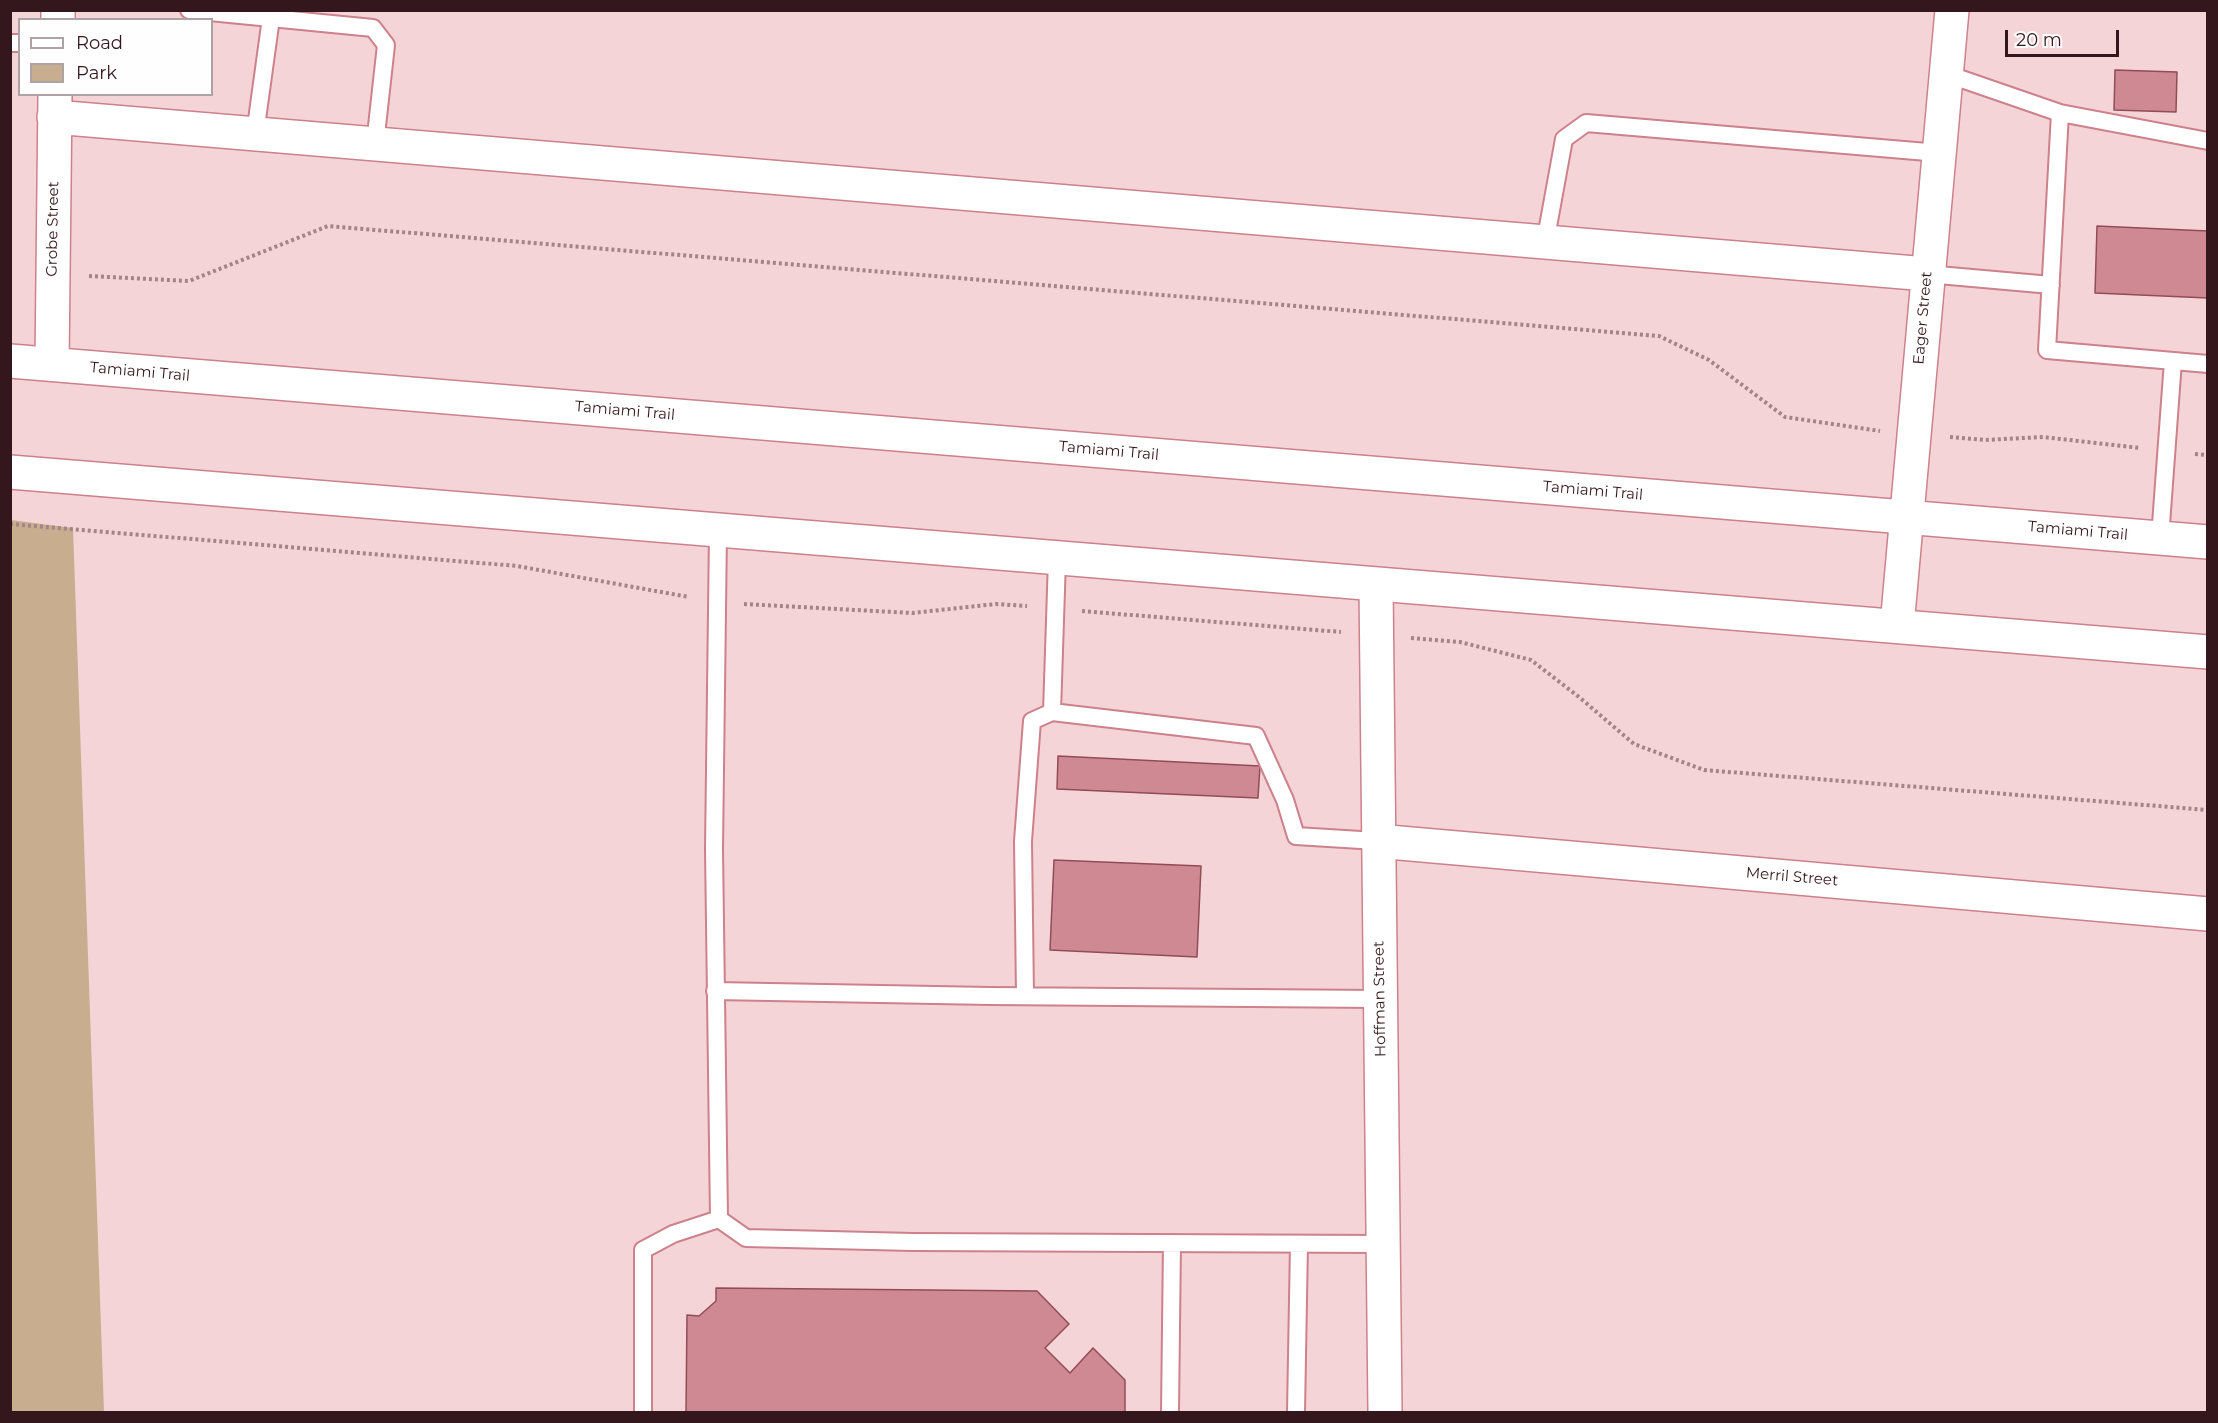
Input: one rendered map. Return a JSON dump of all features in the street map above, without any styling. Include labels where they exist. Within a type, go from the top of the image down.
[{"type":"street","name":"Eager Street","points":[[1897,626],[1952,10]]},
{"type":"street","points":[[55,106],[255,134],[1927,274]]},
{"type":"street","name":"Grobe Street","points":[[52,364],[55,106]]},
{"type":"street","name":"Tamiami Trail","points":[[10,361],[2208,542]]},
{"type":"street","points":[[10,472],[2208,652]]},
{"type":"street","name":"Hoffman Street","points":[[1376,585],[1377,841],[1386,1413]]},
{"type":"street","name":"Merril Street","points":[[1377,841],[2208,914]]},
{"type":"lane","points":[[189,10],[373,28],[386,45],[375,144]]},
{"type":"lane","points":[[255,134],[271,18]]},
{"type":"lane","points":[[1947,74],[2060,113],[2208,141]]},
{"type":"lane","points":[[2060,113],[2047,350],[2208,364]]},
{"type":"lane","points":[[1545,243],[1564,140],[1586,123],[1939,153]]},
{"type":"lane","points":[[1927,274],[2051,285]]},
{"type":"lane","points":[[2160,538],[2173,361]]},
{"type":"lane","points":[[718,531],[714,849],[719,1219]]},
{"type":"lane","points":[[1052,712],[1057,559]]},
{"type":"lane","points":[[1025,996],[1023,841],[1032,721],[1052,712],[1256,736],[1285,800],[1296,836],[1377,841]]},
{"type":"lane","points":[[715,991],[1380,999]]},
{"type":"lane","points":[[719,1219],[746,1238],[1383,1245]]},
{"type":"lane","points":[[643,1413],[643,1250],[673,1234],[719,1219]]},
{"type":"lane","points":[[1170,1413],[1172,1243]]},
{"type":"lane","points":[[1296,1413],[1299,1245]]},
{"type":"path","points":[[53,274],[189,281],[328,226],[1659,336],[1709,360],[1785,417],[1853,428],[1914,434],[1985,440],[2043,437],[2208,455]]},
{"type":"path","points":[[10,524],[517,566],[717,602],[912,612],[996,604],[1460,642],[1531,660],[1634,744],[1704,770],[2208,810]]},
{"type":"green space","points":[[11,520],[73,528],[104,1412],[11,1412]]},
{"type":"building","points":[[2115,70],[2177,72],[2176,112],[2114,110]]},
{"type":"building","points":[[2097,226],[2208,231],[2208,298],[2095,293]]},
{"type":"building","points":[[1058,756],[1260,766],[1258,798],[1057,789]]},
{"type":"building","points":[[1054,860],[1201,866],[1197,957],[1050,950]]},
{"type":"building","points":[[716,1288],[1037,1291],[1069,1324],[1045,1348],[1070,1373],[1093,1348],[1125,1380],[1125,1412],[686,1412],[687,1315],[699,1316],[716,1301]]}]
